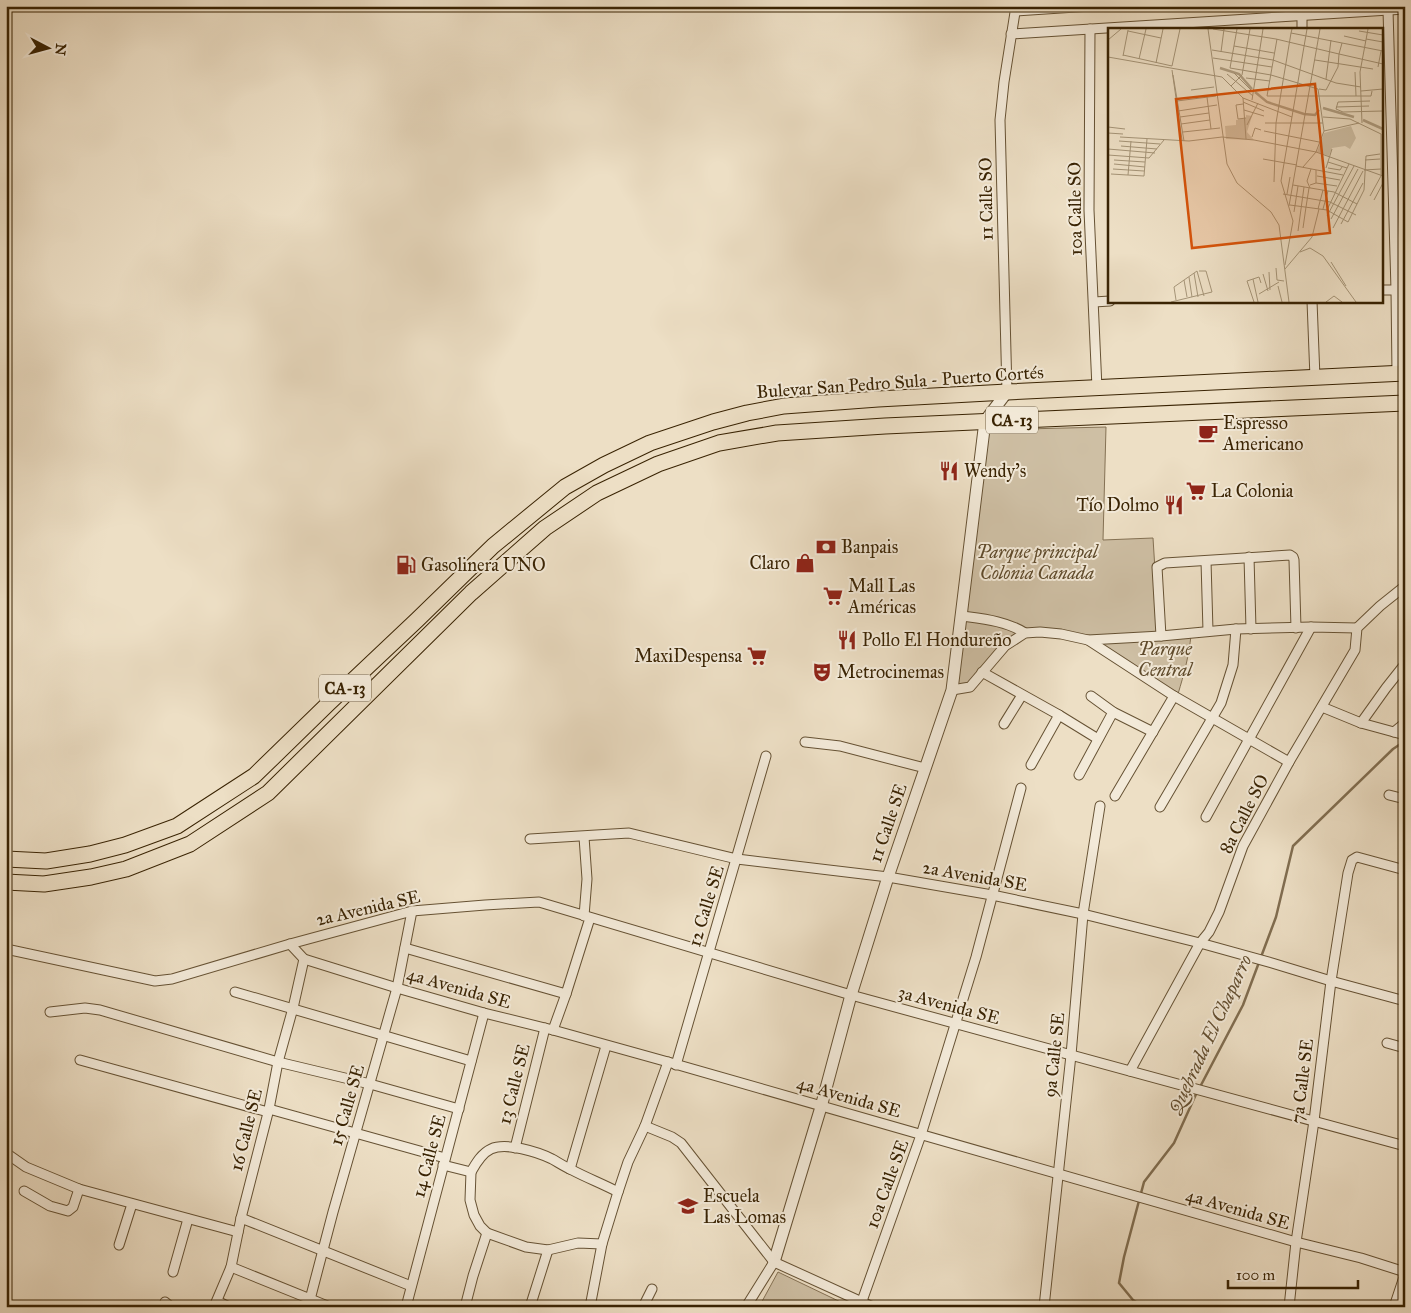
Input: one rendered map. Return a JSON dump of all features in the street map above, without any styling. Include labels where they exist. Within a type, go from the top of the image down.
[{"type":"highway","name":"Bulevar San Pedro Sula - Puerto Cortés","points":[[6,859],[46,861],[90,854],[125,845],[177,826],[254,776],[493,546],[565,487],[604,465],[650,443],[713,422],[784,406],[1007,392],[1401,374]]},
{"type":"highway","name":"CA-13","points":[[6,882],[44,884],[92,877],[126,869],[190,844],[268,793],[470,593],[545,528],[597,492],[658,464],[719,443],[777,433],[985,421],[1405,403]]},
{"type":"street","points":[[1016,8],[1091,6]]},
{"type":"street","points":[[1292,6],[1302,16],[1302,28]]},
{"type":"street","name":"11 Calle SO","points":[[1007,392],[1000,120],[1016,8]]},
{"type":"street","points":[[1117,28],[1236,24],[1302,16],[1405,9]]},
{"type":"street","points":[[1388,10],[1396,290],[1401,374]]},
{"type":"street","points":[[1012,34],[1108,28]]},
{"type":"street","name":"10a Calle SO","points":[[1090,29],[1089,210],[1097,388]]},
{"type":"street","points":[[1384,290],[1396,290]]},
{"type":"street","points":[[1094,302],[1108,301]]},
{"type":"street","points":[[1312,302],[1315,378]]},
{"type":"street","points":[[985,421],[1007,392]]},
{"type":"street","name":"11 Calle SE","points":[[774,1262],[821,1106],[851,996],[888,877],[952,690],[985,421]]},
{"type":"street","points":[[1161,636],[1157,567],[1165,563],[1249,557],[1290,555],[1293,557],[1296,628]]},
{"type":"street","points":[[1249,557],[1251,629]]},
{"type":"street","points":[[1206,561],[1208,631]]},
{"type":"street","points":[[962,616],[994,620],[1025,632],[1061,634],[1088,640],[1236,629],[1357,628],[1405,586]]},
{"type":"street","points":[[1206,817],[1312,627]]},
{"type":"street","name":"8a Calle SO","points":[[1130,1071],[1200,944],[1209,932],[1219,912],[1243,846],[1289,762],[1355,650],[1357,628]]},
{"type":"street","points":[[1160,807],[1221,703],[1234,665],[1236,629]]},
{"type":"street","points":[[952,690],[970,687],[1004,646],[1025,632]]},
{"type":"street","points":[[1088,640],[1174,696],[1289,762]]},
{"type":"street","points":[[1361,724],[1405,664]]},
{"type":"street","points":[[982,672],[1098,739]]},
{"type":"street","points":[[1004,724],[1022,695]]},
{"type":"street","points":[[1091,696],[1113,712],[1153,732]]},
{"type":"street","points":[[1116,796],[1174,696]]},
{"type":"street","points":[[1322,707],[1361,724],[1398,734],[1405,723]]},
{"type":"street","points":[[1079,775],[1113,712]]},
{"type":"street","points":[[1031,766],[1059,715]]},
{"type":"street","points":[[804,742],[840,746],[925,768]]},
{"type":"street","name":"12 Calle SE","points":[[590,1307],[602,1244],[618,1192],[628,1162],[672,1064],[737,859],[766,756]]},
{"type":"street","name":"10a Calle SE","points":[[862,1301],[921,1134],[956,1024],[1021,788]]},
{"type":"street","points":[[1389,795],[1405,799]]},
{"type":"street","name":"9a Calle SE","points":[[1044,1307],[1071,1055],[1083,914],[1100,806]]},
{"type":"street","name":"2a Avenida SE","points":[[530,839],[629,834],[737,859],[888,877],[992,895],[1083,914],[1200,944],[1405,1001]]},
{"type":"street","name":"13 Calle SE","points":[[515,1148],[549,1029],[566,994],[587,917],[584,836]]},
{"type":"street","name":"7a Calle SE","points":[[1289,1307],[1296,1242],[1348,873],[1352,860],[1357,858],[1405,870]]},
{"type":"street","name":"3a Avenida SE","points":[[485,905],[539,902],[851,996],[1405,1146]]},
{"type":"street","name":"2a Avenida SE","points":[[6,949],[155,981],[172,979],[290,944],[412,911],[485,905]]},
{"type":"street","name":"15 Calle SE","points":[[310,1303],[397,988],[412,911]]},
{"type":"street","points":[[290,944],[304,960]]},
{"type":"street","points":[[406,948],[566,994]]},
{"type":"street","name":"4a Avenida SE","points":[[304,960],[484,1013],[549,1029],[1058,1173],[1125,1194],[1296,1242],[1361,1258],[1405,1273]]},
{"type":"street","name":"16 Calle SE","points":[[216,1304],[231,1267],[278,1062],[304,960]]},
{"type":"street","points":[[235,992],[471,1061]]},
{"type":"street","points":[[50,1012],[85,1008],[100,1010],[278,1062],[370,1084],[459,1109]]},
{"type":"street","name":"14 Calle SE","points":[[406,1307],[484,1013]]},
{"type":"street","points":[[1387,1043],[1405,1048]]},
{"type":"street","points":[[570,1170],[606,1046]]},
{"type":"street","points":[[80,1060],[356,1133],[471,1172]]},
{"type":"street","points":[[644,1126],[672,1137],[681,1143],[774,1262],[873,1307]]},
{"type":"street","points":[[602,1244],[578,1243],[548,1250],[526,1247],[487,1233],[474,1216],[470,1200],[471,1172],[480,1158],[492,1149],[502,1146],[529,1150],[550,1158],[570,1170],[618,1192]]},
{"type":"street","points":[[6,1154],[26,1167],[79,1189],[238,1232]]},
{"type":"street","points":[[24,1191],[50,1206],[68,1211],[73,1208],[79,1189]]},
{"type":"street","points":[[120,1245],[132,1204]]},
{"type":"street","points":[[241,1218],[411,1286]]},
{"type":"street","points":[[173,1272],[188,1219]]},
{"type":"street","points":[[465,1307],[487,1233]]},
{"type":"street","points":[[530,1307],[548,1250]]},
{"type":"street","points":[[746,1307],[774,1262]]},
{"type":"street","points":[[231,1267],[310,1303],[330,1307]]},
{"type":"street","points":[[1394,1307],[1405,1273]]},
{"type":"street","points":[[643,1307],[652,1289]]},
{"type":"street","points":[[216,1304],[229,1307]]},
{"type":"green space","name":"Parque principal Colonia Canada","points":[[1106,427],[1103,540],[1153,538],[1159,634],[1086,638],[1026,630],[970,687],[952,690],[984,430]]},
{"type":"green space","name":"Parque Central","points":[[1191,635],[1186,665],[1178,694],[1093,642]]},
{"type":"green space","points":[[778,1272],[851,1307],[759,1307]]},
{"type":"waterway","name":"Quebrada El Chaparro","points":[[1200,1087],[1243,1005],[1276,917],[1293,846],[1393,749],[1405,741]]},
{"type":"waterway","name":"Quebrada El Chaparro","points":[[1144,1307],[1133,1300],[1119,1283],[1124,1257],[1144,1182],[1174,1143],[1197,1092]]},
{"type":"place","name":"Espresso Americano","points":[[1208,433]]},
{"type":"place","name":"Wendy's","points":[[949,471]]},
{"type":"place","name":"La Colonia","points":[[1196,491]]},
{"type":"place","name":"Tío Dolmo","points":[[1174,505]]},
{"type":"place","name":"Banpais","points":[[826,547]]},
{"type":"place","name":"Claro","points":[[805,563]]},
{"type":"place","name":"Gasolinera UNO","points":[[406,565]]},
{"type":"place","name":"Mall Las Américas","points":[[833,596]]},
{"type":"place","name":"Pollo El Hondureño","points":[[847,640]]},
{"type":"place","name":"MaxiDespensa","points":[[757,656]]},
{"type":"place","name":"Metrocinemas","points":[[822,672]]},
{"type":"place","name":"Escuela Las Lomas","points":[[688,1206]]}]
